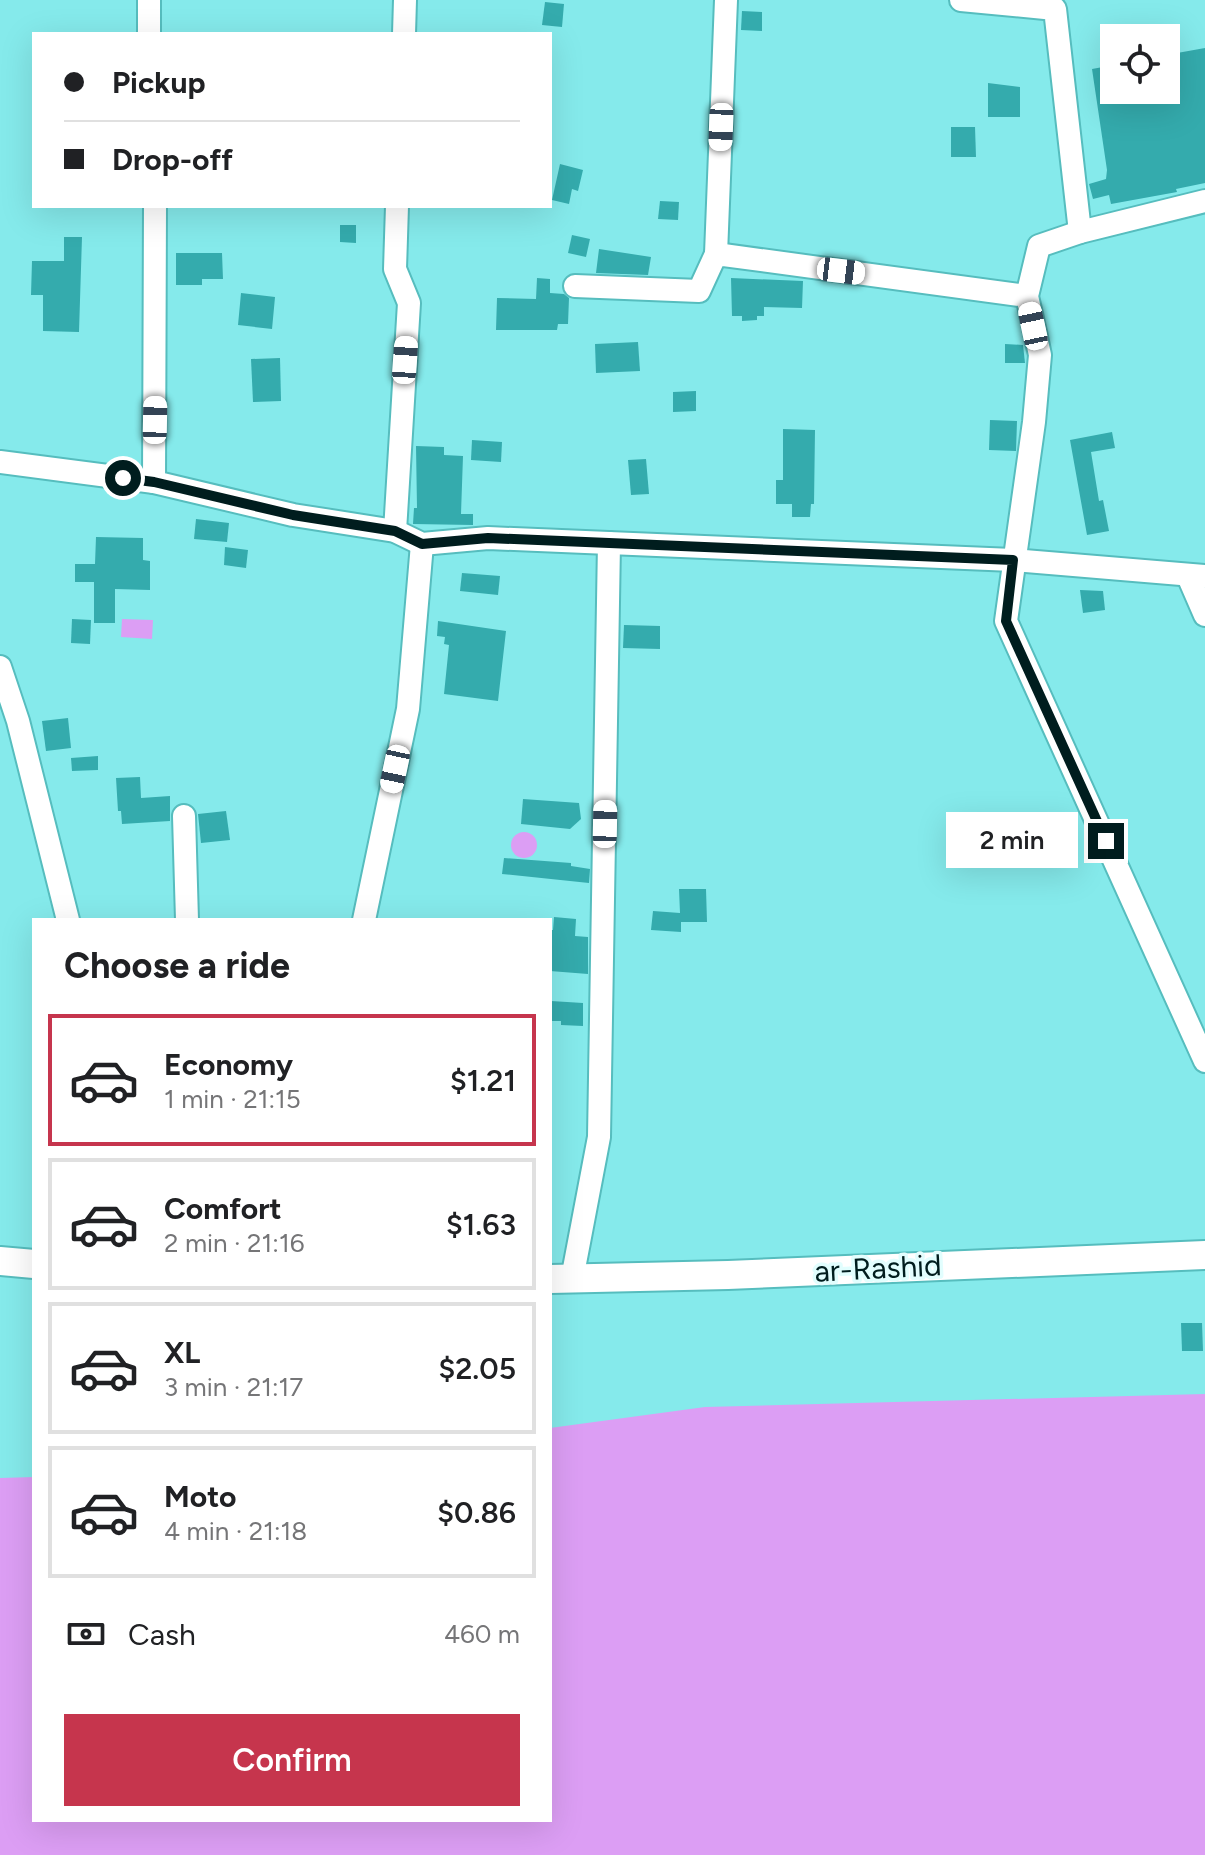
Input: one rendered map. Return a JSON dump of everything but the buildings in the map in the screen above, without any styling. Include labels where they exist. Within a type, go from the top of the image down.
[{"type":"main road","name":"ar-Rashid","points":[[561,1279],[1205,1255]]},
{"type":"main road","points":[[0,1261],[32,1264]]},
{"type":"street","points":[[149,0],[149,32]]},
{"type":"street","points":[[404,32],[405,0]]},
{"type":"street","points":[[575,286],[699,291],[716,254],[726,0]]},
{"type":"street","points":[[961,0],[1055,9],[1080,232]]},
{"type":"street","points":[[1205,201],[1080,232],[1039,246],[1027,296],[1040,355],[1034,422],[1006,621],[1205,1061]]},
{"type":"street","points":[[154,482],[155,208]]},
{"type":"street","points":[[395,531],[409,303],[395,269],[397,208]]},
{"type":"street","points":[[716,254],[1027,296]]},
{"type":"street","points":[[0,462],[154,482],[293,515],[395,531],[422,544],[488,538],[609,543],[1013,560],[1196,576],[1205,615]]},
{"type":"street","points":[[561,1279],[599,1137],[609,543]]},
{"type":"street","points":[[364,918],[408,709],[422,544]]},
{"type":"street","points":[[0,667],[18,721],[67,918]]},
{"type":"street","points":[[184,816],[187,918]]},
{"type":"shaded area","points":[[122,619],[153,620],[152,639],[121,637]]},
{"type":"shaded area","points":[[524,832],[533,836],[537,845],[533,854],[524,858],[515,854],[511,845],[515,836]]},
{"type":"shaded area","points":[[1205,1394],[1205,1855],[0,1855],[0,1478],[32,1477],[32,1822],[552,1822],[552,1428],[705,1407]]},
{"type":"route","points":[[123,478],[154,482],[293,515],[395,531],[422,544],[488,538],[1013,560],[1006,621],[1106,841]]}]
